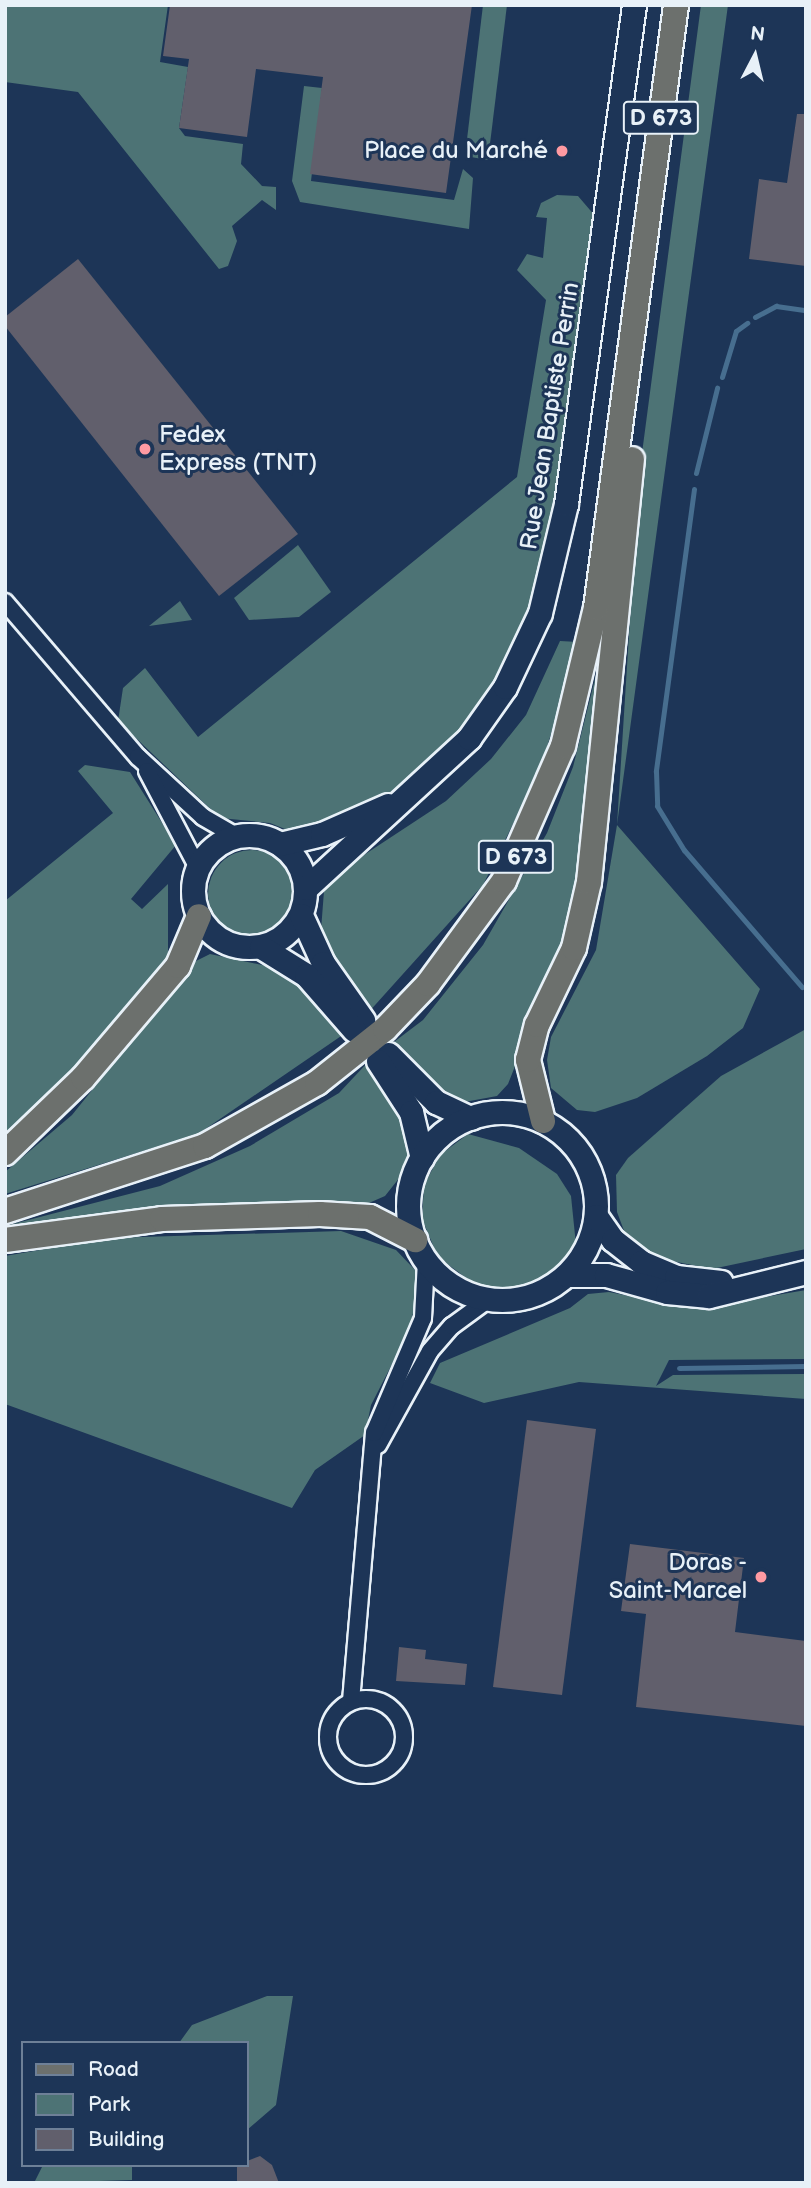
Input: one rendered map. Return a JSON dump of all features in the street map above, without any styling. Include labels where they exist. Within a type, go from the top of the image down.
[{"type":"main road","name":"Rue Jean Baptiste Perrin","points":[[306,888],[448,762],[489,712],[521,658],[548,588],[574,449],[634,5]]},
{"type":"main road","name":"D 673","points":[[5,1211],[205,1146],[317,1083],[385,1029],[428,984],[504,881],[537,817],[583,674],[676,5]]},
{"type":"main road","points":[[543,1121],[528,1060],[537,1025],[574,948],[589,882],[644,340],[646,231]]},
{"type":"main road","name":"Rue Jean Baptiste Perrin","points":[[280,844],[322,834],[413,793]]},
{"type":"main road","points":[[5,1153],[75,1087],[171,975],[189,948],[199,916],[193,884],[198,868],[207,853],[237,836],[252,835],[280,844],[302,871],[306,888],[301,915],[284,935],[261,947]]},
{"type":"main road","points":[[199,916],[231,945],[261,947],[306,975],[359,1027],[323,963],[301,915]]},
{"type":"main road","points":[[422,1158],[411,1112],[383,1057],[436,1102],[470,1118]]},
{"type":"main road","points":[[5,1240],[162,1219],[320,1214],[370,1217],[420,1251],[454,1286],[489,1299],[530,1296],[567,1275],[587,1248],[596,1216],[595,1190],[580,1153],[543,1121],[507,1112],[470,1118],[442,1134],[422,1158],[410,1190],[420,1251]]},
{"type":"main road","points":[[596,1216],[625,1251],[657,1270],[700,1280],[763,1283]]},
{"type":"main road","points":[[567,1275],[606,1275],[667,1292],[709,1296],[806,1272]]},
{"type":"street","points":[[5,602],[138,757],[203,817],[237,836]]},
{"type":"street","points":[[138,757],[198,868]]},
{"type":"street","points":[[351,1701],[371,1698],[389,1706],[402,1721],[403,1745],[397,1760],[381,1773],[352,1772],[330,1752],[327,1732],[335,1713],[351,1701],[371,1460],[380,1413],[423,1318],[420,1251]]},
{"type":"street","points":[[371,1460],[430,1352],[452,1326],[489,1299]]},
{"type":"green space","points":[[5,5],[168,5],[160,62],[188,67],[179,128],[185,136],[243,144],[241,164],[262,186],[276,187],[276,210],[262,200],[232,226],[237,241],[228,266],[219,269],[78,92],[5,82]]},
{"type":"green space","points":[[483,5],[507,5],[488,160],[465,156]]},
{"type":"green space","points":[[701,5],[728,5],[617,825],[639,476]]},
{"type":"green space","points":[[304,86],[322,88],[311,181],[454,200],[463,169],[473,178],[469,229],[300,202],[292,181]]},
{"type":"green space","points":[[557,195],[578,196],[596,217],[553,533],[513,654],[470,727],[383,800],[290,831],[270,823],[220,818],[118,721],[123,688],[145,668],[198,737],[517,477],[546,300],[517,270],[527,254],[543,258],[547,218],[536,217],[541,203]]},
{"type":"green space","points":[[298,545],[331,592],[299,617],[249,620],[234,598]]},
{"type":"green space","points":[[180,601],[192,620],[149,626]]},
{"type":"green space","points":[[560,641],[578,642],[540,769],[483,885],[367,1014],[321,930],[324,891],[332,876],[446,801],[491,759],[526,715]]},
{"type":"green space","points":[[602,651],[574,917],[508,1084],[497,1096],[459,1103],[439,1094],[390,1045],[423,1020],[483,945],[547,833],[573,767]]},
{"type":"green space","points":[[85,765],[130,772],[176,845],[131,899],[142,909],[168,884],[168,956],[158,977],[71,1083],[5,1142],[5,901],[113,813],[78,771]]},
{"type":"green space","points":[[617,825],[760,989],[743,1028],[707,1056],[637,1098],[595,1112],[577,1110],[551,1088],[547,1060],[551,1037],[596,950]]},
{"type":"green space","points":[[252,850],[269,853],[283,863],[293,877],[296,894],[293,911],[283,925],[269,935],[252,938],[235,935],[221,925],[211,911],[208,894],[211,877],[221,863],[235,853]]},
{"type":"green space","points":[[210,954],[290,971],[347,1032],[198,1134],[5,1194],[5,1172],[72,1115],[196,961]]},
{"type":"green space","points":[[806,1029],[806,1249],[712,1269],[652,1257],[626,1236],[617,1212],[616,1175],[628,1158],[721,1076]]},
{"type":"green space","points":[[369,1061],[413,1138],[404,1172],[385,1196],[362,1206],[5,1232],[5,1226],[160,1186],[250,1146],[339,1093]]},
{"type":"green space","points":[[468,1134],[519,1148],[557,1174],[571,1196],[576,1245],[548,1278],[501,1290],[477,1286],[438,1257],[422,1219],[424,1185],[440,1155]]},
{"type":"green space","points":[[341,1231],[396,1250],[416,1271],[418,1294],[408,1333],[371,1405],[365,1435],[315,1470],[292,1508],[5,1404],[5,1256],[109,1238]]},
{"type":"green space","points":[[806,1290],[806,1359],[669,1360],[656,1386],[673,1375],[806,1374],[806,1399],[579,1382],[484,1403],[430,1383],[440,1363],[570,1308],[588,1294],[609,1292],[695,1309]]},
{"type":"green space","points":[[267,1996],[293,1996],[276,2105],[248,2129],[248,2041],[180,2041],[192,2025]]},
{"type":"green space","points":[[42,2167],[132,2167],[132,2180],[34,2183]]},
{"type":"building","points":[[170,5],[472,5],[446,193],[310,174],[323,77],[256,69],[247,137],[179,128],[189,59],[163,56]]},
{"type":"building","points":[[797,114],[806,114],[806,266],[749,259],[759,179],[787,183]]},
{"type":"building","points":[[78,259],[298,534],[219,596],[5,326],[5,317]]},
{"type":"building","points":[[527,1420],[596,1429],[562,1695],[493,1687]]},
{"type":"building","points":[[630,1544],[744,1558],[735,1632],[806,1641],[806,1726],[636,1707],[646,1614],[621,1611]]},
{"type":"building","points":[[399,1647],[426,1650],[425,1659],[467,1664],[465,1685],[396,1681]]},
{"type":"building","points":[[260,2156],[272,2165],[279,2183],[237,2183],[237,2167],[248,2167],[248,2161]]},
{"type":"waterway","points":[[755,317],[776,306],[806,310]]},
{"type":"waterway","points":[[722,377],[736,331],[747,323]]},
{"type":"waterway","points":[[696,473],[717,388]]},
{"type":"waterway","points":[[694,489],[656,771],[657,806],[684,850],[802,987]]},
{"type":"waterway","points":[[679,1368],[806,1366]]},
{"type":"place","name":"Place du Marché","points":[[562,151]]},
{"type":"place","name":"Fedex Express (TNT)","points":[[145,449]]},
{"type":"place","name":"Doras - Saint-Marcel","points":[[761,1577]]}]
